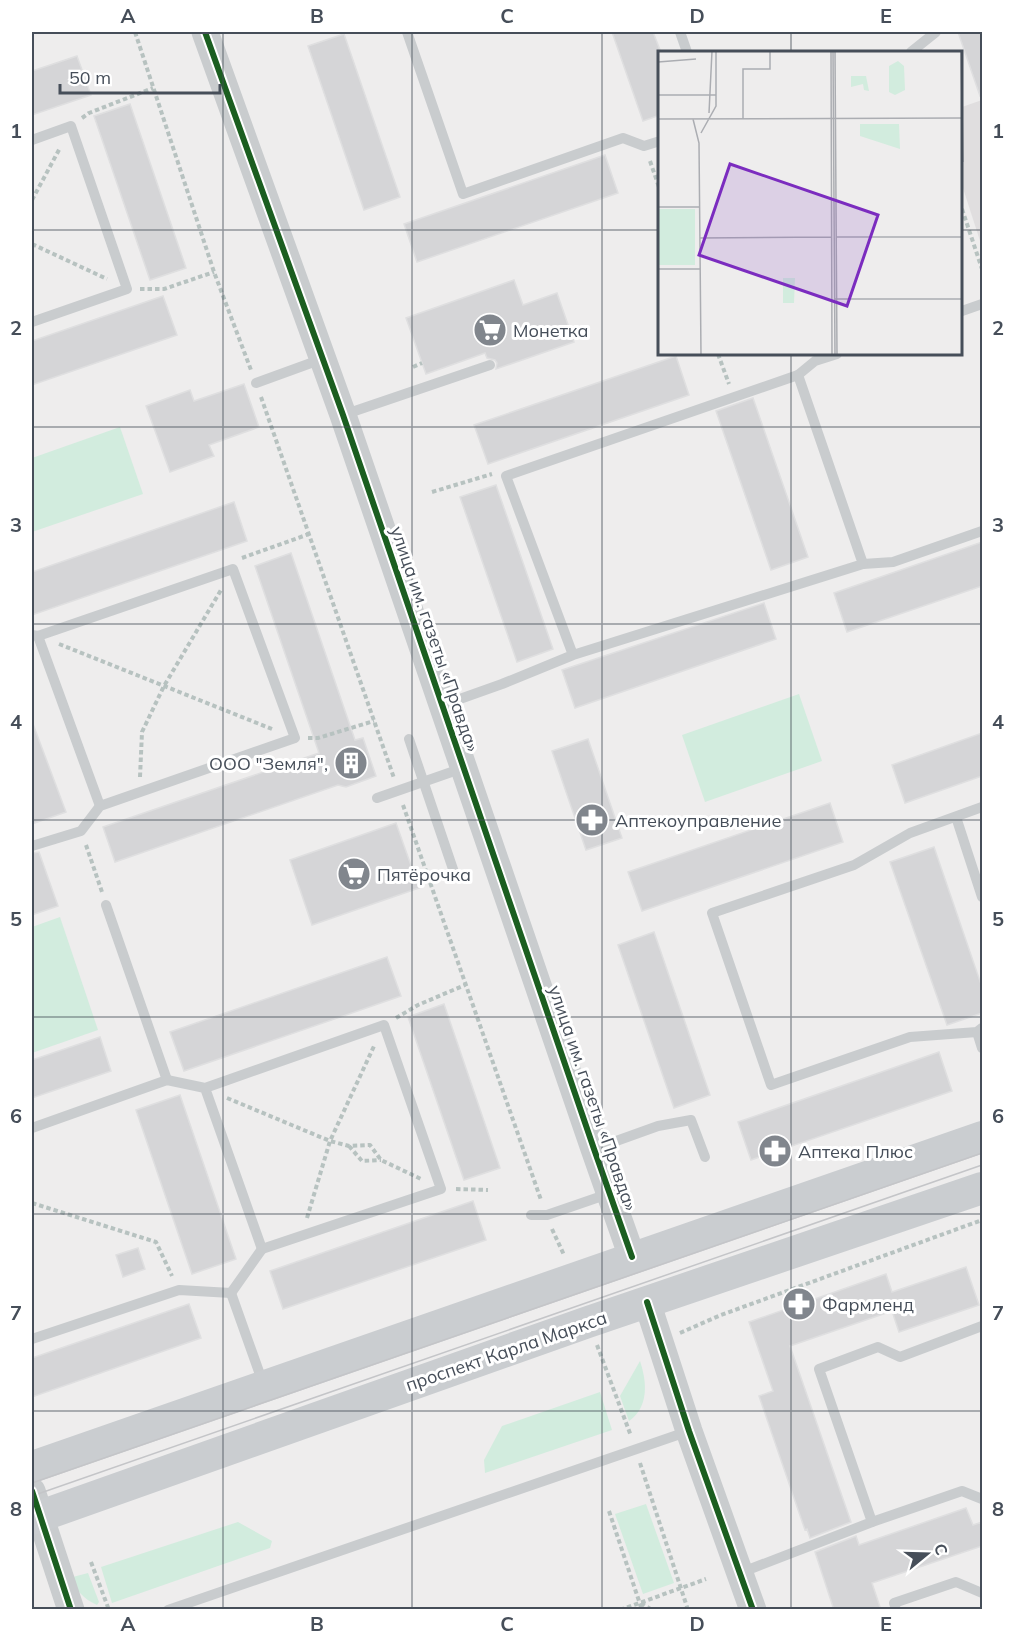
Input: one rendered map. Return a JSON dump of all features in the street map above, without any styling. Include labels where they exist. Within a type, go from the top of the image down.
[{"type":"main road","points":[[32,1467],[982,1137]]},
{"type":"main road","name":"проспект Карла Маркса","points":[[34,1509],[982,1188]]},
{"type":"main road","name":"улица им. газеты «Правда»","points":[[633,1257],[647,1302]]},
{"type":"street","name":"улица им. газеты «Правда»","points":[[205,32],[343,415],[633,1257]]},
{"type":"street","name":"улица им. газеты «Правда»","points":[[647,1302],[689,1431],[753,1610]]},
{"type":"street","points":[[34,1509],[71,1610]]},
{"type":"lane","points":[[407,32],[463,194],[623,138],[644,146],[658,142]]},
{"type":"lane","points":[[680,32],[687,51]]},
{"type":"lane","points":[[912,51],[936,32]]},
{"type":"lane","points":[[32,140],[71,126],[127,289],[32,322]]},
{"type":"lane","points":[[963,311],[982,304]]},
{"type":"lane","points":[[573,655],[506,476],[798,375],[815,361],[831,356]]},
{"type":"lane","points":[[256,383],[322,358]]},
{"type":"lane","points":[[343,415],[490,365]]},
{"type":"lane","points":[[798,375],[863,564]]},
{"type":"lane","points":[[443,705],[573,655],[863,564],[893,562],[982,531]]},
{"type":"lane","points":[[32,846],[81,831],[99,806],[295,738],[233,569],[35,635],[99,806]]},
{"type":"lane","points":[[409,739],[456,878]]},
{"type":"lane","points":[[377,798],[463,768]]},
{"type":"lane","points":[[982,807],[910,833],[854,865],[712,913],[771,1085],[910,1037],[980,1030],[982,1048]]},
{"type":"lane","points":[[956,817],[982,897]]},
{"type":"lane","points":[[106,905],[167,1080]]},
{"type":"lane","points":[[32,1128],[167,1080],[205,1088],[384,1025],[441,1189],[262,1250],[231,1293]]},
{"type":"lane","points":[[205,1088],[262,1250]]},
{"type":"lane","points":[[594,1149],[658,1126],[691,1120],[705,1157]]},
{"type":"lane","points":[[531,1215],[547,1215],[610,1194]]},
{"type":"lane","points":[[32,1339],[179,1290],[231,1293]]},
{"type":"lane","points":[[231,1293],[264,1386]]},
{"type":"lane","points":[[872,1522],[819,1369],[878,1347],[900,1358],[982,1326]]},
{"type":"lane","points":[[168,1610],[689,1431]]},
{"type":"lane","points":[[740,1574],[872,1522],[962,1491],[982,1499]]},
{"type":"lane","points":[[896,1610],[894,1603],[956,1582],[982,1593]]},
{"type":"path","points":[[135,32],[214,272],[256,383],[557,1244],[567,1261]]},
{"type":"path","points":[[644,146],[658,184]]},
{"type":"path","points":[[963,212],[982,269]]},
{"type":"path","points":[[719,356],[734,396]]},
{"type":"path","points":[[413,367],[422,363]]},
{"type":"path","points":[[432,492],[495,473],[506,476]]},
{"type":"path","points":[[140,792],[142,732],[164,686],[233,569],[241,559],[309,534]]},
{"type":"path","points":[[35,635],[295,738],[318,738],[374,721]]},
{"type":"path","points":[[81,831],[106,905]]},
{"type":"path","points":[[301,1236],[330,1141],[384,1025],[418,1005],[465,985]]},
{"type":"path","points":[[205,1088],[330,1141],[349,1146],[370,1145],[381,1160],[441,1189],[488,1190]]},
{"type":"path","points":[[349,1146],[362,1161],[381,1160]]},
{"type":"path","points":[[32,1203],[156,1242],[179,1290]]},
{"type":"path","points":[[660,1341],[721,1315],[982,1220]]},
{"type":"path","points":[[593,1336],[636,1450],[688,1610]]},
{"type":"path","points":[[609,1511],[642,1610]]},
{"type":"path","points":[[90,1562],[109,1610]]},
{"type":"path","points":[[620,1610],[706,1579]]},
{"type":"path","points":[[640,1603],[652,1610]]},
{"type":"shaded area","points":[[982,100],[982,247],[963,188],[963,107]]},
{"type":"green space","points":[[120,427],[143,494],[32,532],[32,458]]},
{"type":"green space","points":[[799,694],[822,761],[705,802],[682,735]]},
{"type":"green space","points":[[60,917],[98,1030],[32,1053],[32,927]]},
{"type":"green space","points":[[640,1361],[645,1394],[640,1409],[629,1421],[620,1396]]},
{"type":"green space","points":[[600,1392],[612,1430],[485,1473],[484,1460],[502,1426]]},
{"type":"green space","points":[[646,1504],[674,1583],[643,1594],[615,1514]]},
{"type":"green space","points":[[238,1522],[272,1541],[270,1548],[112,1603],[101,1567]]},
{"type":"green space","points":[[88,1573],[99,1602],[97,1605],[84,1597],[69,1578]]},
{"type":"building","points":[[612,32],[653,32],[660,50],[658,51],[658,116],[643,121]]},
{"type":"building","points":[[958,32],[982,32],[982,95],[980,96]]},
{"type":"building","points":[[344,34],[400,197],[364,210],[308,46]]},
{"type":"building","points":[[77,56],[91,95],[32,115],[32,71]]},
{"type":"building","points":[[130,104],[186,268],[150,280],[94,116]]},
{"type":"building","points":[[605,155],[618,193],[417,262],[404,224]]},
{"type":"building","name":"Монетка","points":[[514,280],[523,305],[557,293],[574,342],[496,369],[495,360],[487,358],[485,353],[426,374],[406,318]]},
{"type":"building","points":[[163,296],[177,335],[32,385],[32,341]]},
{"type":"building","points":[[676,356],[689,395],[488,464],[474,425]]},
{"type":"building","points":[[244,384],[259,427],[209,445],[214,456],[170,472],[146,406],[190,390],[194,401]]},
{"type":"building","points":[[753,398],[808,557],[771,570],[716,411]]},
{"type":"building","points":[[496,485],[553,649],[517,662],[460,497]]},
{"type":"building","points":[[234,502],[247,541],[32,615],[32,572]]},
{"type":"building","points":[[982,542],[982,586],[847,632],[834,593]]},
{"type":"building","points":[[291,553],[355,740],[363,738],[376,776],[346,787],[338,785],[115,862],[103,827],[319,753],[255,566]]},
{"type":"building","points":[[764,603],[776,639],[575,708],[562,670]]},
{"type":"building","points":[[32,724],[66,812],[32,824]]},
{"type":"building","points":[[982,733],[982,776],[905,803],[892,765]]},
{"type":"building","points":[[588,739],[622,838],[586,850],[552,751]]},
{"type":"building","points":[[830,803],[843,842],[642,911],[628,872]]},
{"type":"building","name":"Пятёрочка","points":[[396,823],[419,888],[312,925],[290,860]]},
{"type":"building","points":[[934,847],[982,987],[982,1013],[947,1025],[890,862]]},
{"type":"building","points":[[39,852],[58,906],[32,915],[32,853]]},
{"type":"building","points":[[654,932],[710,1095],[674,1108],[618,945]]},
{"type":"building","points":[[387,957],[401,996],[184,1071],[170,1032]]},
{"type":"building","points":[[444,1004],[500,1168],[464,1180],[408,1017]]},
{"type":"building","points":[[100,1037],[111,1071],[32,1098],[32,1060]]},
{"type":"building","points":[[939,1052],[952,1091],[751,1160],[738,1122]]},
{"type":"building","points":[[180,1095],[236,1259],[192,1274],[136,1110]]},
{"type":"building","points":[[473,1201],[486,1240],[283,1309],[270,1271]]},
{"type":"building","points":[[138,1248],[145,1269],[123,1277],[116,1255]]},
{"type":"building","points":[[966,1267],[979,1305],[899,1332],[892,1311],[790,1346],[851,1522],[810,1538],[807,1529],[805,1530],[759,1396],[773,1391],[749,1322],[886,1274],[892,1292]]},
{"type":"building","points":[[189,1304],[201,1338],[32,1397],[32,1358]]},
{"type":"building","points":[[966,1508],[973,1525],[982,1522],[982,1546],[872,1583],[881,1610],[834,1610],[815,1552],[856,1536],[859,1545]]},
{"type":"tram line","points":[[32,1483],[982,1153]]},
{"type":"tram line","points":[[32,1496],[982,1165]]},
{"type":"cycle path","points":[[205,32],[343,415],[632,1257]]},
{"type":"cycle path","points":[[647,1302],[689,1431],[753,1610]]},
{"type":"cycle path","points":[[32,1491],[71,1610]]},
{"type":"place","name":"Монетка","points":[[490,330]]},
{"type":"place","name":"ООО \"Земля\",","points":[[351,763]]},
{"type":"place","name":"Аптекоуправление","points":[[592,820]]},
{"type":"place","name":"Пятёрочка","points":[[354,874]]},
{"type":"place","name":"Аптека Плюс","points":[[775,1151]]},
{"type":"place","name":"Фармленд","points":[[799,1304]]}]
